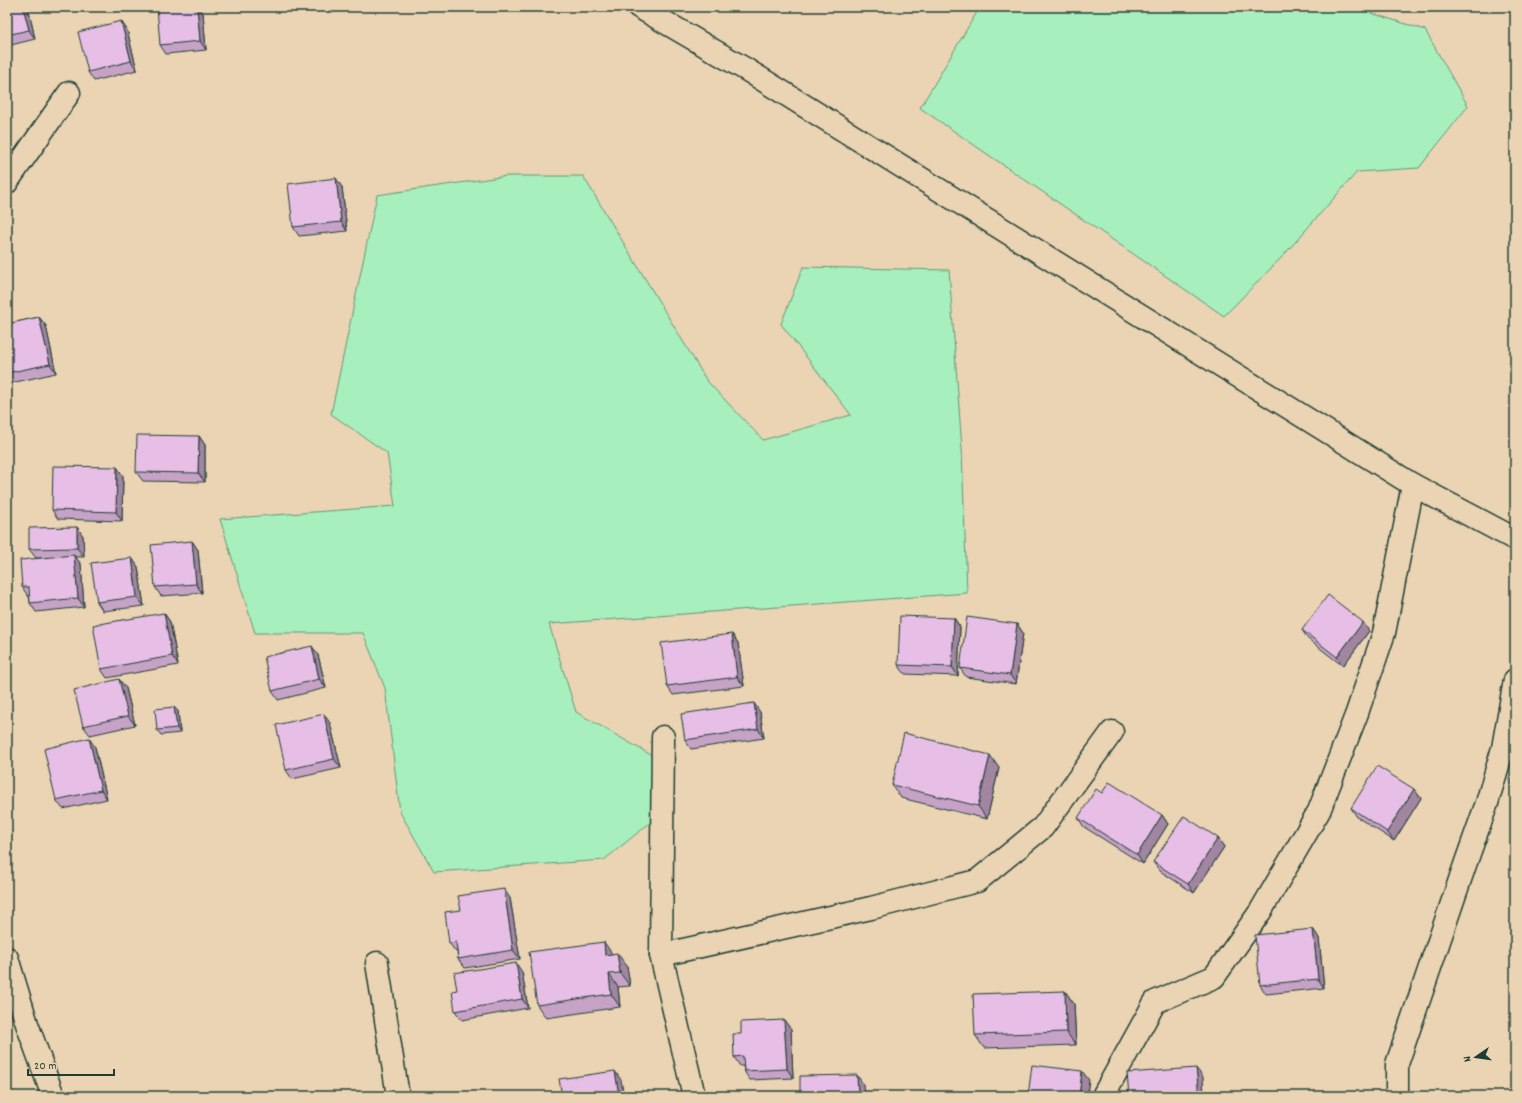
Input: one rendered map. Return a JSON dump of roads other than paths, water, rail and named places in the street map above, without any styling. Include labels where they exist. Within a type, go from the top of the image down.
[{"type":"street","points":[[639,7],[747,70],[1413,485],[1515,539]]},
{"type":"street","points":[[7,182],[69,93]]},
{"type":"street","points":[[1102,1096],[1155,1002],[1214,977],[1260,912],[1319,810],[1357,713],[1384,633],[1413,485]]},
{"type":"street","points":[[1397,1096],[1397,1064],[1487,803],[1503,748],[1515,680]]},
{"type":"street","points":[[661,954],[871,908],[977,882],[1043,827],[1112,732]]},
{"type":"street","points":[[663,737],[661,954],[694,1096]]},
{"type":"street","points":[[7,958],[27,1024],[53,1096]]},
{"type":"street","points":[[377,962],[398,1096]]}]
